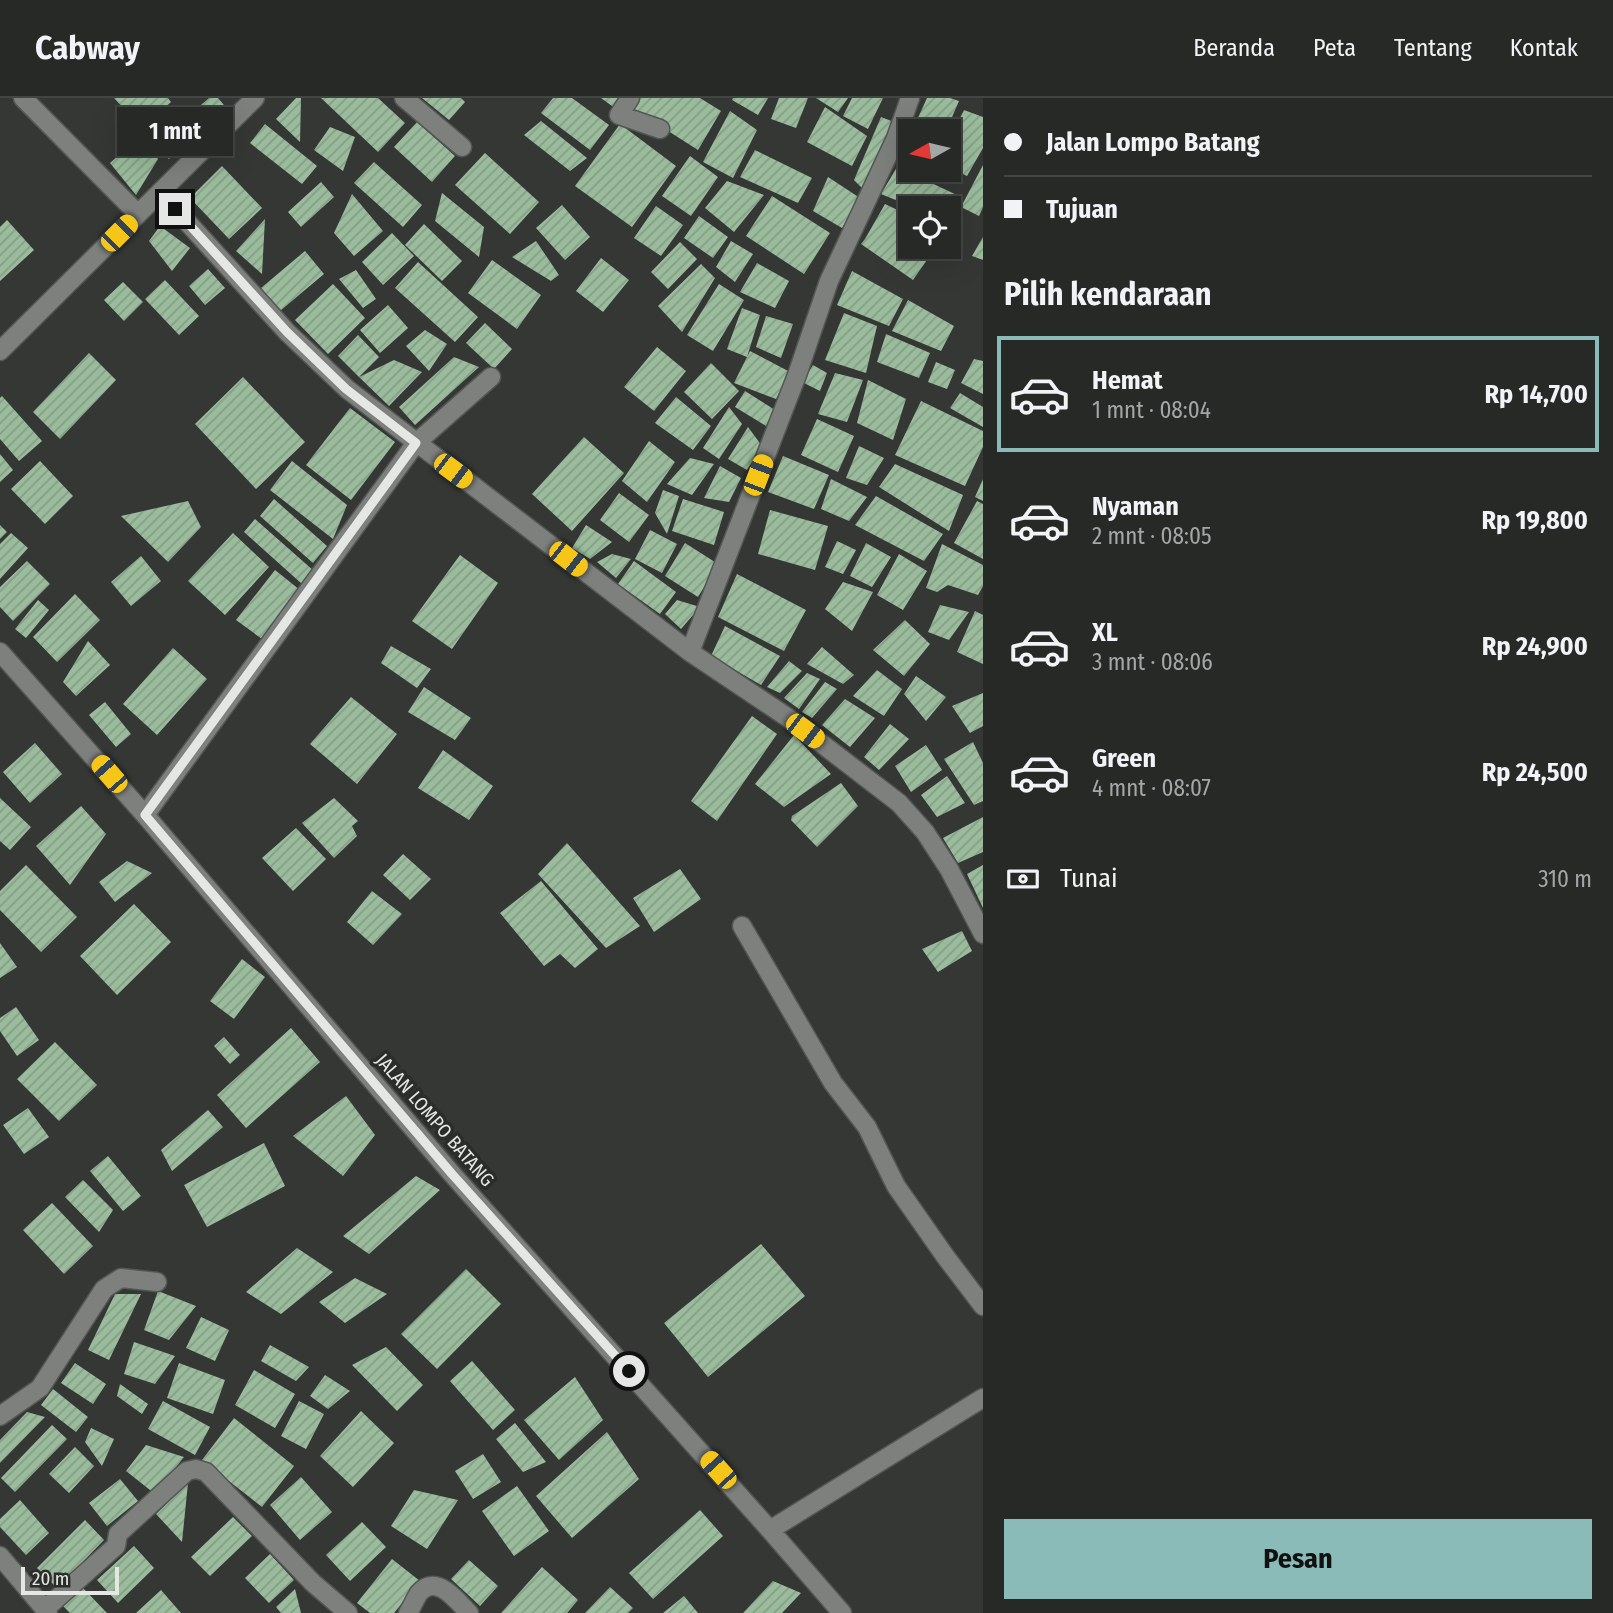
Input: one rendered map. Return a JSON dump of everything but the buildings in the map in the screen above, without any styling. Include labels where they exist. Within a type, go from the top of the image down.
[{"type":"street","points":[[23,98],[138,214]]},
{"type":"street","points":[[0,351],[255,98]]},
{"type":"street","points":[[404,98],[461,147]]},
{"type":"street","points":[[630,98],[619,115],[660,129]]},
{"type":"street","points":[[690,653],[797,375],[829,281],[896,138],[911,98]]},
{"type":"street","points":[[160,192],[287,332],[346,389],[690,653],[787,717],[899,803],[925,832],[949,869],[983,934]]},
{"type":"street","points":[[145,815],[416,443],[491,377]]},
{"type":"street","name":"JALAN LOMPO BATANG","points":[[0,652],[145,815],[452,1174],[842,1613]]},
{"type":"street","points":[[742,926],[833,1083],[867,1126],[896,1186],[983,1306]]},
{"type":"street","points":[[0,1416],[40,1388],[104,1289],[121,1278],[157,1282]]},
{"type":"street","points":[[771,1530],[983,1398]]},
{"type":"street","points":[[0,1556],[46,1611],[116,1546],[118,1534],[187,1471],[196,1469],[206,1472],[313,1583],[348,1613]]},
{"type":"street","points":[[408,1613],[420,1592],[434,1586],[448,1591],[469,1613]]},
{"type":"route","points":[[175,209],[287,332],[346,389],[416,443],[145,815],[452,1174],[629,1371]]}]
